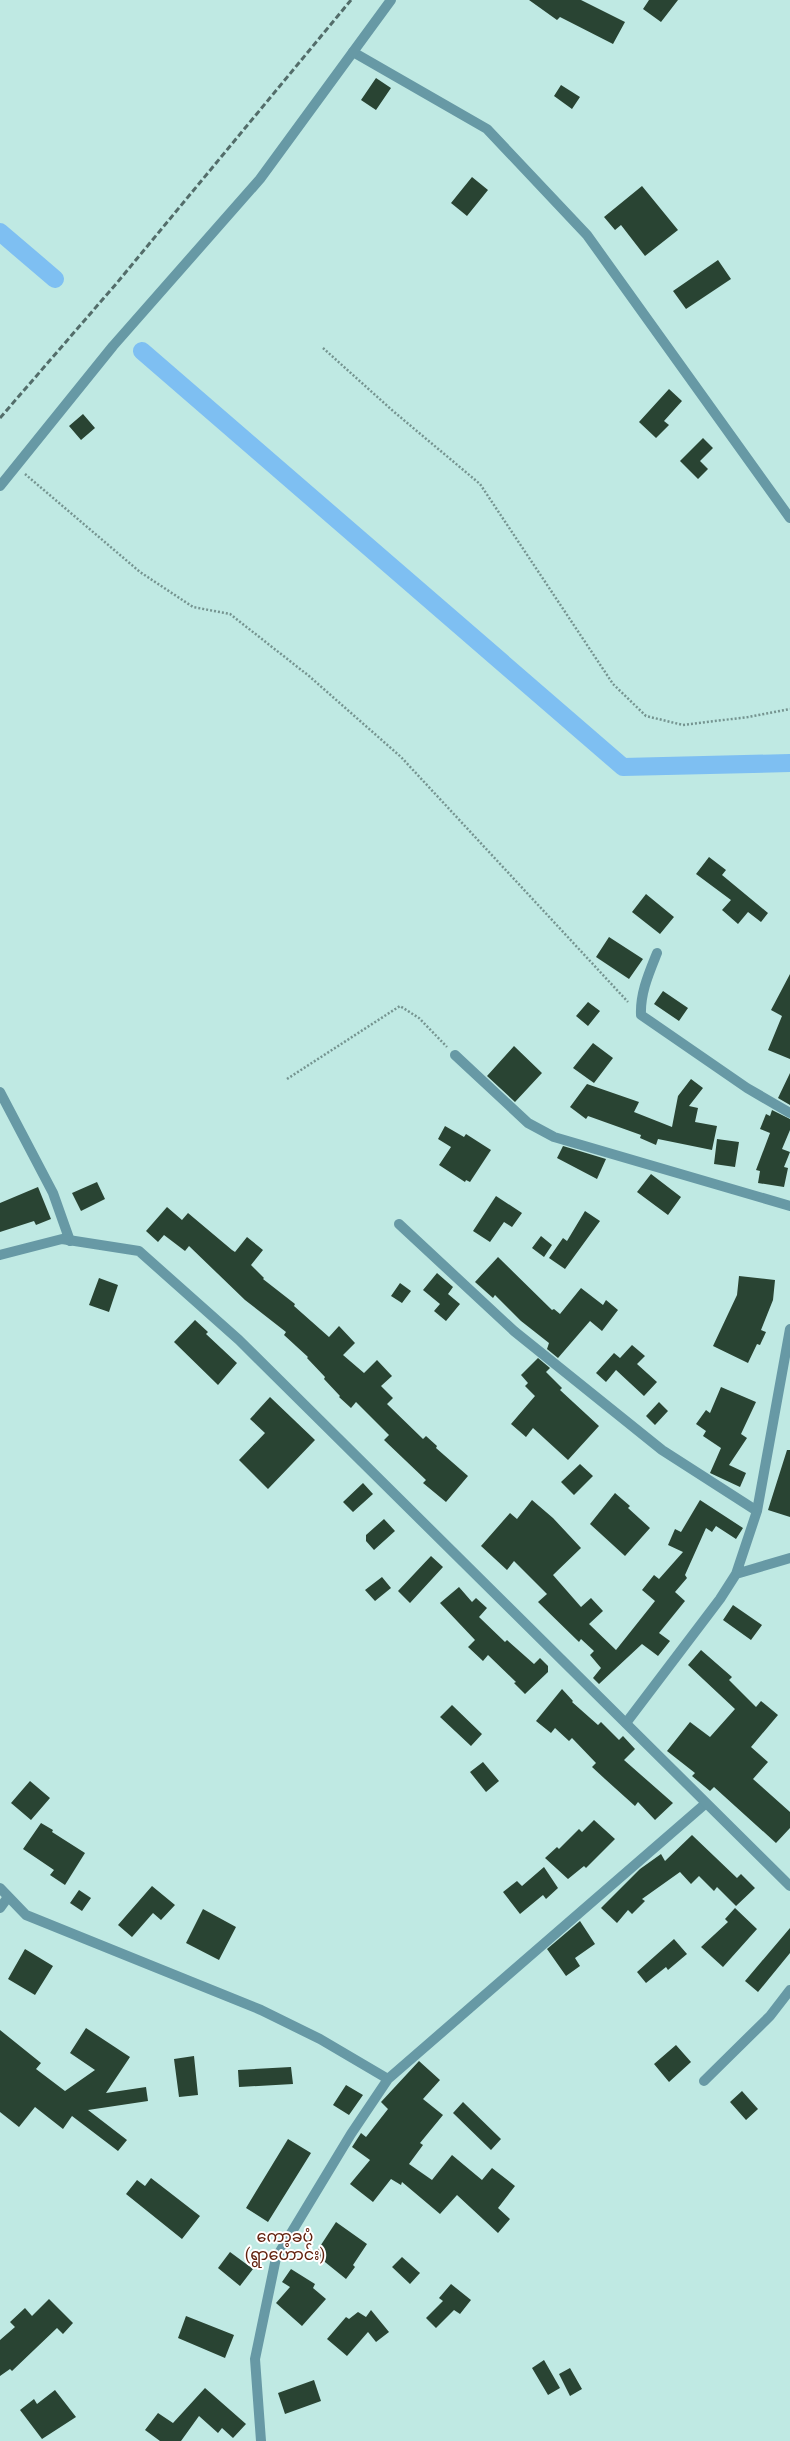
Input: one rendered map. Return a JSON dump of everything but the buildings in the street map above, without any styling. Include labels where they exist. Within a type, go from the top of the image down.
[{"type":"street","points":[[0,486],[113,346],[260,179],[391,0]]},
{"type":"street","points":[[353,52],[487,129],[587,235],[790,518]]},
{"type":"street","points":[[657,953],[646,980],[640,1003],[641,1015],[747,1088],[790,1113]]},
{"type":"street","points":[[455,1055],[528,1123],[554,1137],[790,1206]]},
{"type":"street","points":[[0,1092],[53,1193],[70,1241]]},
{"type":"street","points":[[399,1224],[514,1331],[662,1450],[757,1511]]},
{"type":"street","points":[[0,1255],[62,1240],[139,1251],[239,1340],[626,1723],[705,1804],[790,1886]]},
{"type":"street","points":[[626,1723],[720,1598],[736,1574],[757,1511],[790,1329]]},
{"type":"street","points":[[736,1574],[790,1558]]},
{"type":"street","points":[[261,2441],[255,2359],[276,2258],[351,2134],[388,2079],[705,1804]]},
{"type":"street","points":[[0,1888],[26,1915],[261,2010],[320,2039],[388,2079]]},
{"type":"street","points":[[0,1908],[8,1897]]},
{"type":"street","points":[[704,2081],[770,2016],[790,1990]]},
{"type":"path","points":[[324,348],[393,411],[480,484],[613,684],[646,716],[683,725],[748,717],[790,709]]},
{"type":"path","points":[[16,467],[140,572],[193,607],[230,614],[309,676],[401,757],[641,1015]]},
{"type":"path","points":[[287,1079],[400,1006],[419,1018],[455,1055]]},
{"type":"waterway","points":[[0,232],[55,279]]},
{"type":"waterway","points":[[142,351],[623,767],[790,763]]},
{"type":"railway","points":[[0,418],[116,284],[351,0]]},
{"type":"district","name":"ကော့ခပုံ (ရွာဟောင်း)","points":[[285,2245]]}]
